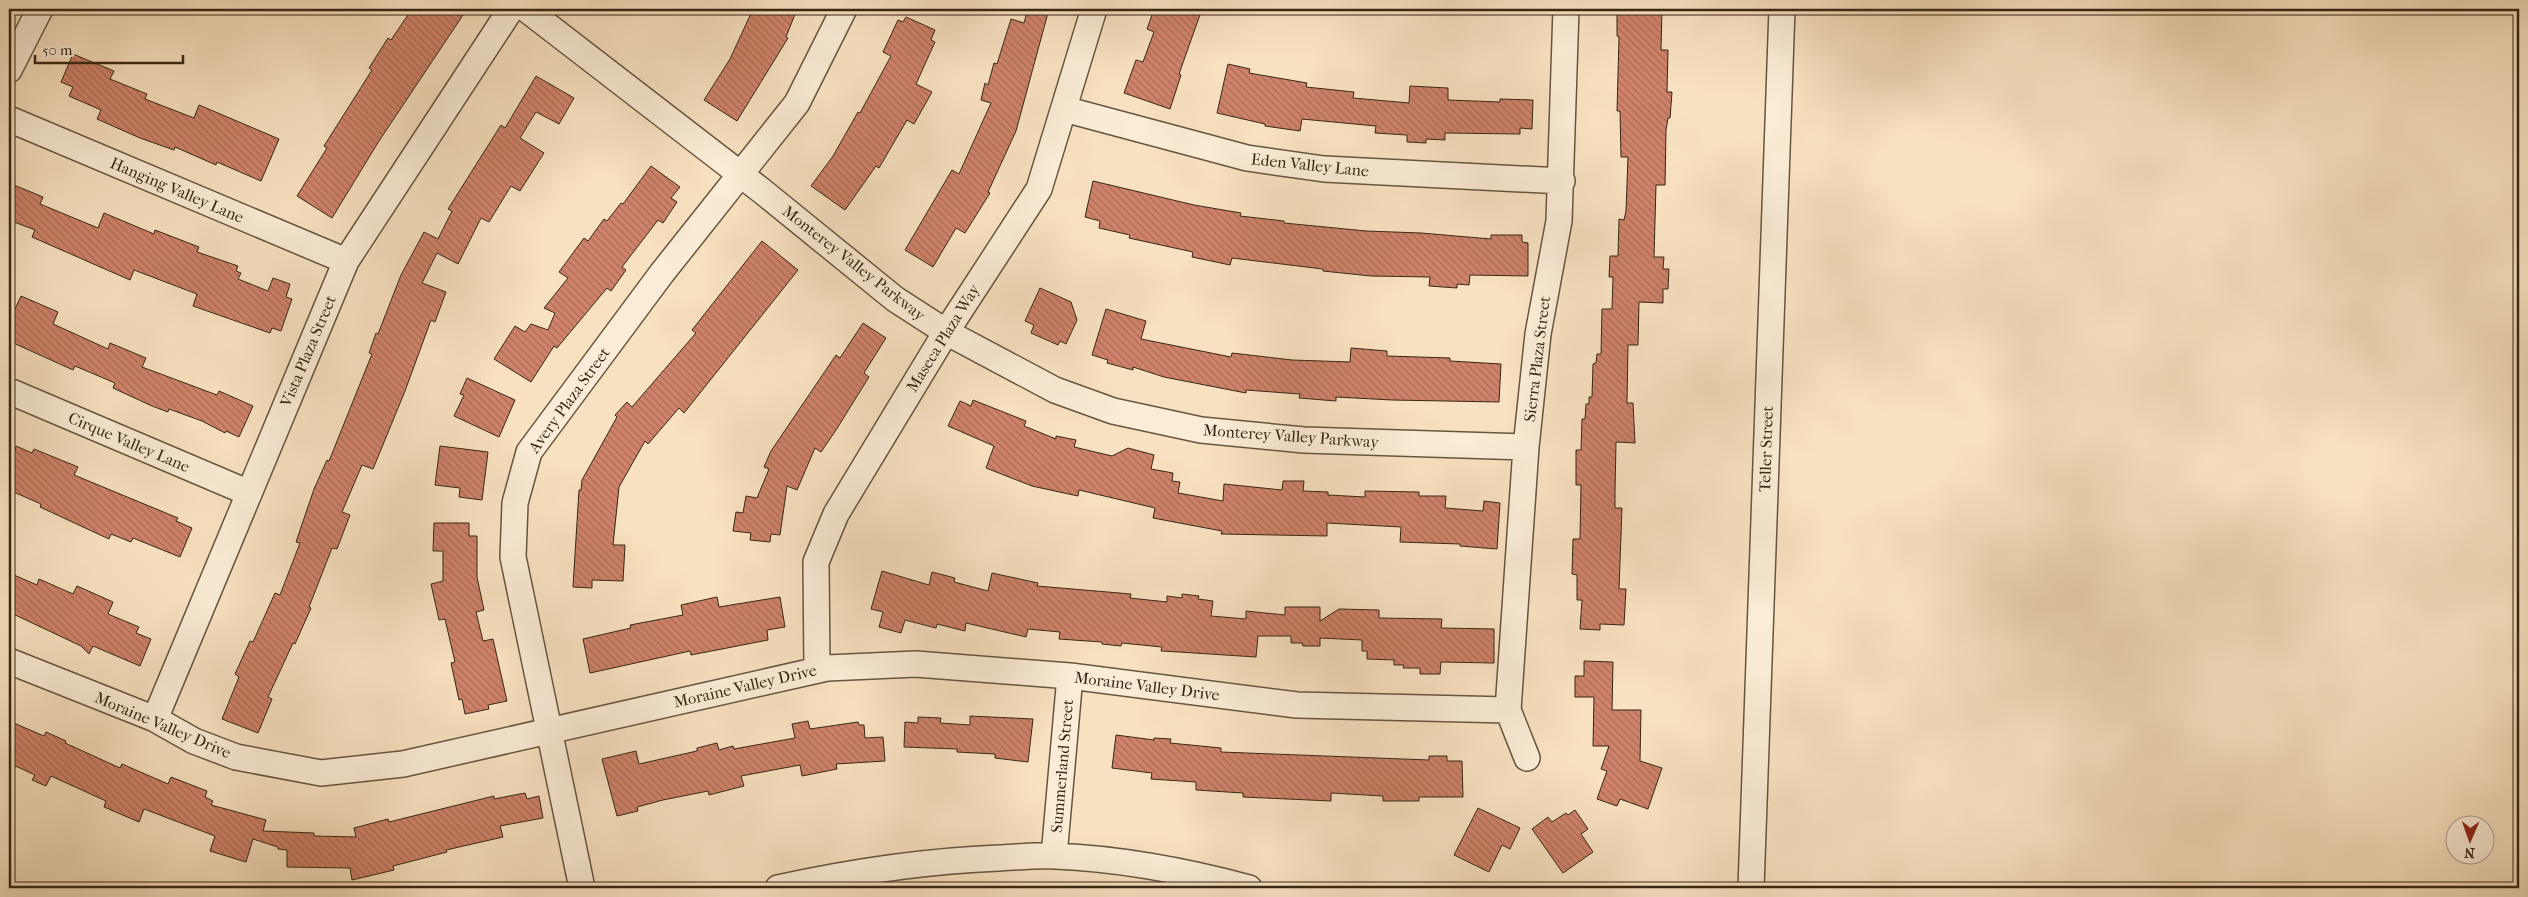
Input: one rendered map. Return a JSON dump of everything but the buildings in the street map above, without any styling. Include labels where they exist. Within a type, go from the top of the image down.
[{"type":"street","points":[[9,70],[40,9]]},
{"type":"street","name":"Vista Plaza Street","points":[[155,719],[346,261],[511,9]]},
{"type":"street","name":"Monterey Valley Parkway","points":[[526,9],[741,176],[895,299],[946,332],[1055,390],[1113,411],[1201,430],[1304,440],[1526,447]]},
{"type":"street","name":"Avery Plaza Street","points":[[582,888],[513,556],[514,503],[529,452],[662,273],[741,176],[797,103],[844,9]]},
{"type":"street","name":"Maseca Plaza Way","points":[[817,670],[816,562],[836,514],[946,332],[1039,189],[1094,9]]},
{"type":"street","name":"Sierra Plaza Street","points":[[1508,710],[1526,447],[1538,334],[1559,221],[1562,181],[1566,9]]},
{"type":"street","name":"Teller Street","points":[[1751,888],[1782,9]]},
{"type":"street","name":"Eden Valley Lane","points":[[1064,109],[1247,158],[1324,169],[1562,181]]},
{"type":"street","name":"Hanging Valley Lane","points":[[9,120],[346,261]]},
{"type":"street","name":"Cirque Valley Lane","points":[[9,391],[249,493]]},
{"type":"street","name":"Moraine Valley Drive","points":[[9,661],[155,719],[194,741],[236,757],[321,773],[403,764],[817,670],[916,664],[1070,676],[1297,705],[1508,710]]},
{"type":"street","name":"Summerland Street","points":[[1054,856],[1070,676]]},
{"type":"street","points":[[1508,710],[1527,758]]},
{"type":"street","points":[[778,888],[854,872],[953,860],[1054,856],[1118,861],[1202,876],[1249,888]]}]
